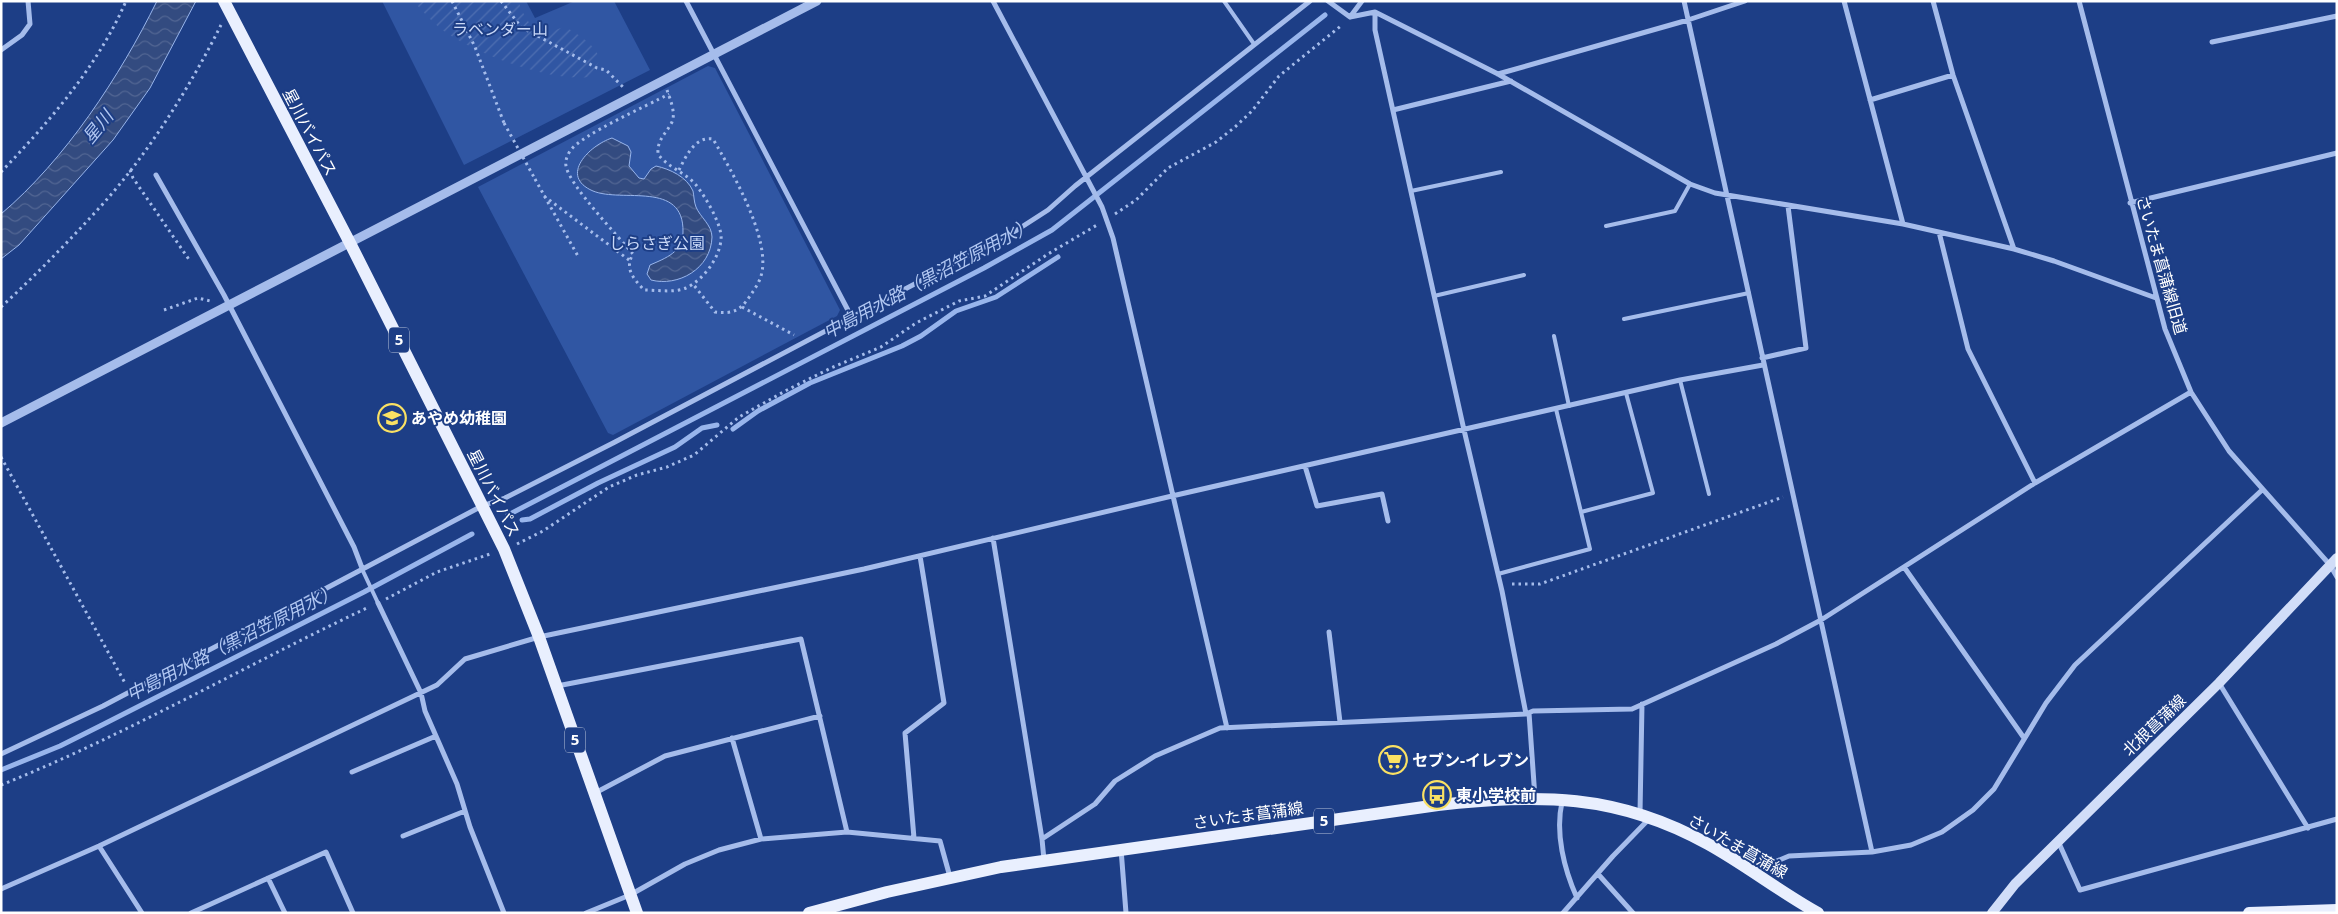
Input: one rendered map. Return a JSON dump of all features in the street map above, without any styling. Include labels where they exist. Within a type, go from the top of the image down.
[{"type":"main road","name":"星川バイパス","points":[[224,2],[350,243],[510,562],[539,637],[637,913]]},
{"type":"main road","name":"北根菖蒲線","points":[[1992,913],[2015,884],[2219,683],[2333,561]]},
{"type":"main road","name":"さいたま菖蒲線","points":[[810,913],[950,877],[1044,860],[1438,805],[1491,799],[1535,798],[1562,799],[1616,807],[1645,815],[1708,844],[1818,913]]},
{"type":"main road","points":[[2249,913],[2337,910]]},
{"type":"street","points":[[1,50],[22,35],[30,24],[28,1]]},
{"type":"street","points":[[686,1],[851,316]]},
{"type":"street","points":[[1,423],[818,1]]},
{"type":"street","points":[[994,1],[1102,208],[1113,238],[1227,728]]},
{"type":"street","points":[[1,754],[77,719],[482,506],[505,498],[615,442],[1016,230],[1048,210],[1310,1]]},
{"type":"street","points":[[1328,1],[1347,15],[1375,12],[1511,81],[1690,184],[1714,193],[1903,224],[2014,249],[2054,261],[2156,298]]},
{"type":"street","points":[[1347,15],[1362,1]]},
{"type":"street","points":[[1684,1],[1872,852]]},
{"type":"street","points":[[1498,74],[1688,20],[1745,1]]},
{"type":"street","points":[[1844,1],[1903,224]]},
{"type":"street","points":[[1933,1],[1953,75],[2014,249]]},
{"type":"street","name":"さいたま菖蒲線旧道","points":[[2079,1],[2164,329],[2191,392],[2229,451],[2262,490],[2333,561],[2337,578]]},
{"type":"street","points":[[1375,12],[1375,30],[1464,430],[1499,574],[1527,713],[1535,798]]},
{"type":"street","points":[[2212,42],[2337,16]]},
{"type":"street","points":[[1870,100],[1953,75]]},
{"type":"street","points":[[1393,110],[1511,81]]},
{"type":"street","points":[[2130,203],[2337,153]]},
{"type":"street","points":[[156,175],[229,306],[354,547],[362,568]]},
{"type":"street","points":[[1762,358],[1806,348],[1788,206]]},
{"type":"street","points":[[1940,232],[1968,349],[2035,483]]},
{"type":"street","points":[[1,889],[99,846],[421,693],[437,685],[465,659],[539,637],[920,556],[1172,496],[1680,380],[1763,365]]},
{"type":"street","points":[[1042,839],[1095,804],[1115,781],[1155,756],[1220,728],[1632,709],[1776,644],[1821,620],[2035,483],[2191,392]]},
{"type":"street","points":[[1305,466],[1317,506],[1382,494],[1388,521]]},
{"type":"street","points":[[1752,871],[1789,856],[1872,852],[1911,845],[1942,832],[1974,810],[1994,789],[2046,703],[2075,665],[2262,490]]},
{"type":"street","points":[[993,538],[1044,860]]},
{"type":"street","points":[[914,838],[905,733],[944,703],[920,556]]},
{"type":"street","points":[[1904,567],[2024,738]]},
{"type":"street","points":[[378,603],[421,693],[425,711],[457,784],[465,811],[504,913]]},
{"type":"street","points":[[1330,632],[1340,722]]},
{"type":"street","points":[[556,686],[801,639],[848,832]]},
{"type":"street","points":[[2219,683],[2308,828]]},
{"type":"street","points":[[1563,913],[1598,874],[1645,815],[1642,704]]},
{"type":"street","points":[[594,794],[665,756],[820,716]]},
{"type":"street","points":[[352,772],[436,736]]},
{"type":"street","points":[[732,738],[761,840]]},
{"type":"street","points":[[1562,799],[1559,814],[1561,848],[1568,880],[1576,898]]},
{"type":"street","points":[[403,836],[465,811]]},
{"type":"street","points":[[2058,841],[2080,890],[2337,819]]},
{"type":"street","points":[[586,913],[630,895],[685,864],[719,850],[761,840],[848,832],[940,841],[950,877]]},
{"type":"street","points":[[99,846],[142,913]]},
{"type":"street","points":[[1121,849],[1126,913]]},
{"type":"street","points":[[191,913],[326,852],[353,913]]},
{"type":"street","points":[[1598,874],[1633,913]]},
{"type":"street","points":[[268,878],[285,913]]},
{"type":"lane","points":[[1224,1],[1254,44]]},
{"type":"lane","points":[[1411,191],[1501,172]]},
{"type":"lane","points":[[1606,226],[1675,210],[1690,184]]},
{"type":"lane","points":[[1434,296],[1524,275]]},
{"type":"lane","points":[[1624,319],[1750,293]]},
{"type":"lane","points":[[1554,336],[1569,406]]},
{"type":"lane","points":[[1680,380],[1709,494]]},
{"type":"lane","points":[[1581,512],[1653,493],[1626,393]]},
{"type":"lane","points":[[1499,574],[1590,549],[1556,409]]},
{"type":"lane","points":[[362,568],[378,603]]},
{"type":"path","points":[[1,172],[62,104],[96,56],[126,1]]},
{"type":"path","points":[[452,1],[476,47],[504,123],[580,258]]},
{"type":"path","points":[[500,1],[521,28],[597,68],[606,70],[623,87]]},
{"type":"path","points":[[1115,214],[1136,200],[1168,168],[1216,142],[1235,127],[1252,111],[1279,76],[1337,30],[1347,15]]},
{"type":"path","points":[[1,307],[43,268],[102,205],[130,170],[178,102],[221,26]]},
{"type":"path","points":[[669,94],[674,114],[673,121],[660,138],[658,154],[662,160],[680,170],[696,185],[714,216],[721,239],[710,266],[701,279],[685,289],[644,290],[629,270],[629,260],[633,254],[570,175],[566,167],[566,158],[570,151],[599,131],[669,94]]},
{"type":"path","points":[[680,170],[696,143],[708,138],[713,139],[739,183],[758,239],[762,264],[762,274],[756,288],[736,312],[715,312],[693,284]]},
{"type":"path","points":[[130,170],[133,178],[193,264]]},
{"type":"path","points":[[544,196],[629,260]]},
{"type":"path","points":[[514,545],[543,531],[609,487],[637,475],[667,467],[694,455],[739,417],[787,390],[881,347],[916,323],[959,301],[985,296],[1048,254],[1098,225]]},
{"type":"path","points":[[164,310],[198,298],[212,301],[211,295]]},
{"type":"path","points":[[742,307],[792,333],[799,344]]},
{"type":"path","points":[[1,457],[129,691]]},
{"type":"path","points":[[1499,574],[1513,584],[1540,584],[1682,532],[1794,494]]},
{"type":"path","points":[[1,785],[44,768],[139,724],[437,572],[491,554]]},
{"type":"green space","points":[[382,1],[526,1],[535,18],[575,1],[614,1],[650,70],[464,165]]},
{"type":"green space","name":"ラベンダー山","points":[[413,1],[518,1],[528,21],[535,28],[548,32],[565,27],[591,45],[600,60],[589,77],[554,75],[512,64],[455,38],[437,26]]},
{"type":"green space","name":"しらさぎ公園","points":[[708,66],[715,68],[840,310],[837,316],[613,435],[608,433],[478,187]]},
{"type":"water","name":"星川","points":[[157,1],[196,1],[150,88],[113,140],[19,245],[1,259],[1,214],[25,192],[69,143],[126,58]]},
{"type":"water","points":[[612,138],[628,146],[631,152],[629,166],[639,178],[644,179],[651,169],[656,166],[678,174],[693,191],[696,207],[708,225],[712,237],[706,258],[699,267],[682,278],[672,281],[651,280],[647,274],[650,265],[662,260],[680,245],[683,232],[681,216],[673,205],[663,199],[605,194],[593,191],[583,185],[578,177],[578,169],[587,154],[595,147]]},
{"type":"waterway","name":"中島用水路（黒沼笠原用水）","points":[[508,515],[984,268],[1052,230],[1325,15]]},
{"type":"waterway","points":[[733,429],[758,411],[810,383],[902,346],[921,336],[956,311],[996,297],[1058,257]]},
{"type":"waterway","points":[[522,520],[530,519],[598,483],[675,447],[702,428],[717,425]]},
{"type":"waterway","name":"中島用水路（黒沼笠原用水）","points":[[1,770],[60,746],[100,726],[364,592],[472,534]]},
{"type":"place","name":"あやめ幼稚園","points":[[392,418]]},
{"type":"place","name":"セブン-イレブン","points":[[1393,760]]},
{"type":"place","name":"東小学校前","points":[[1437,795]]}]
